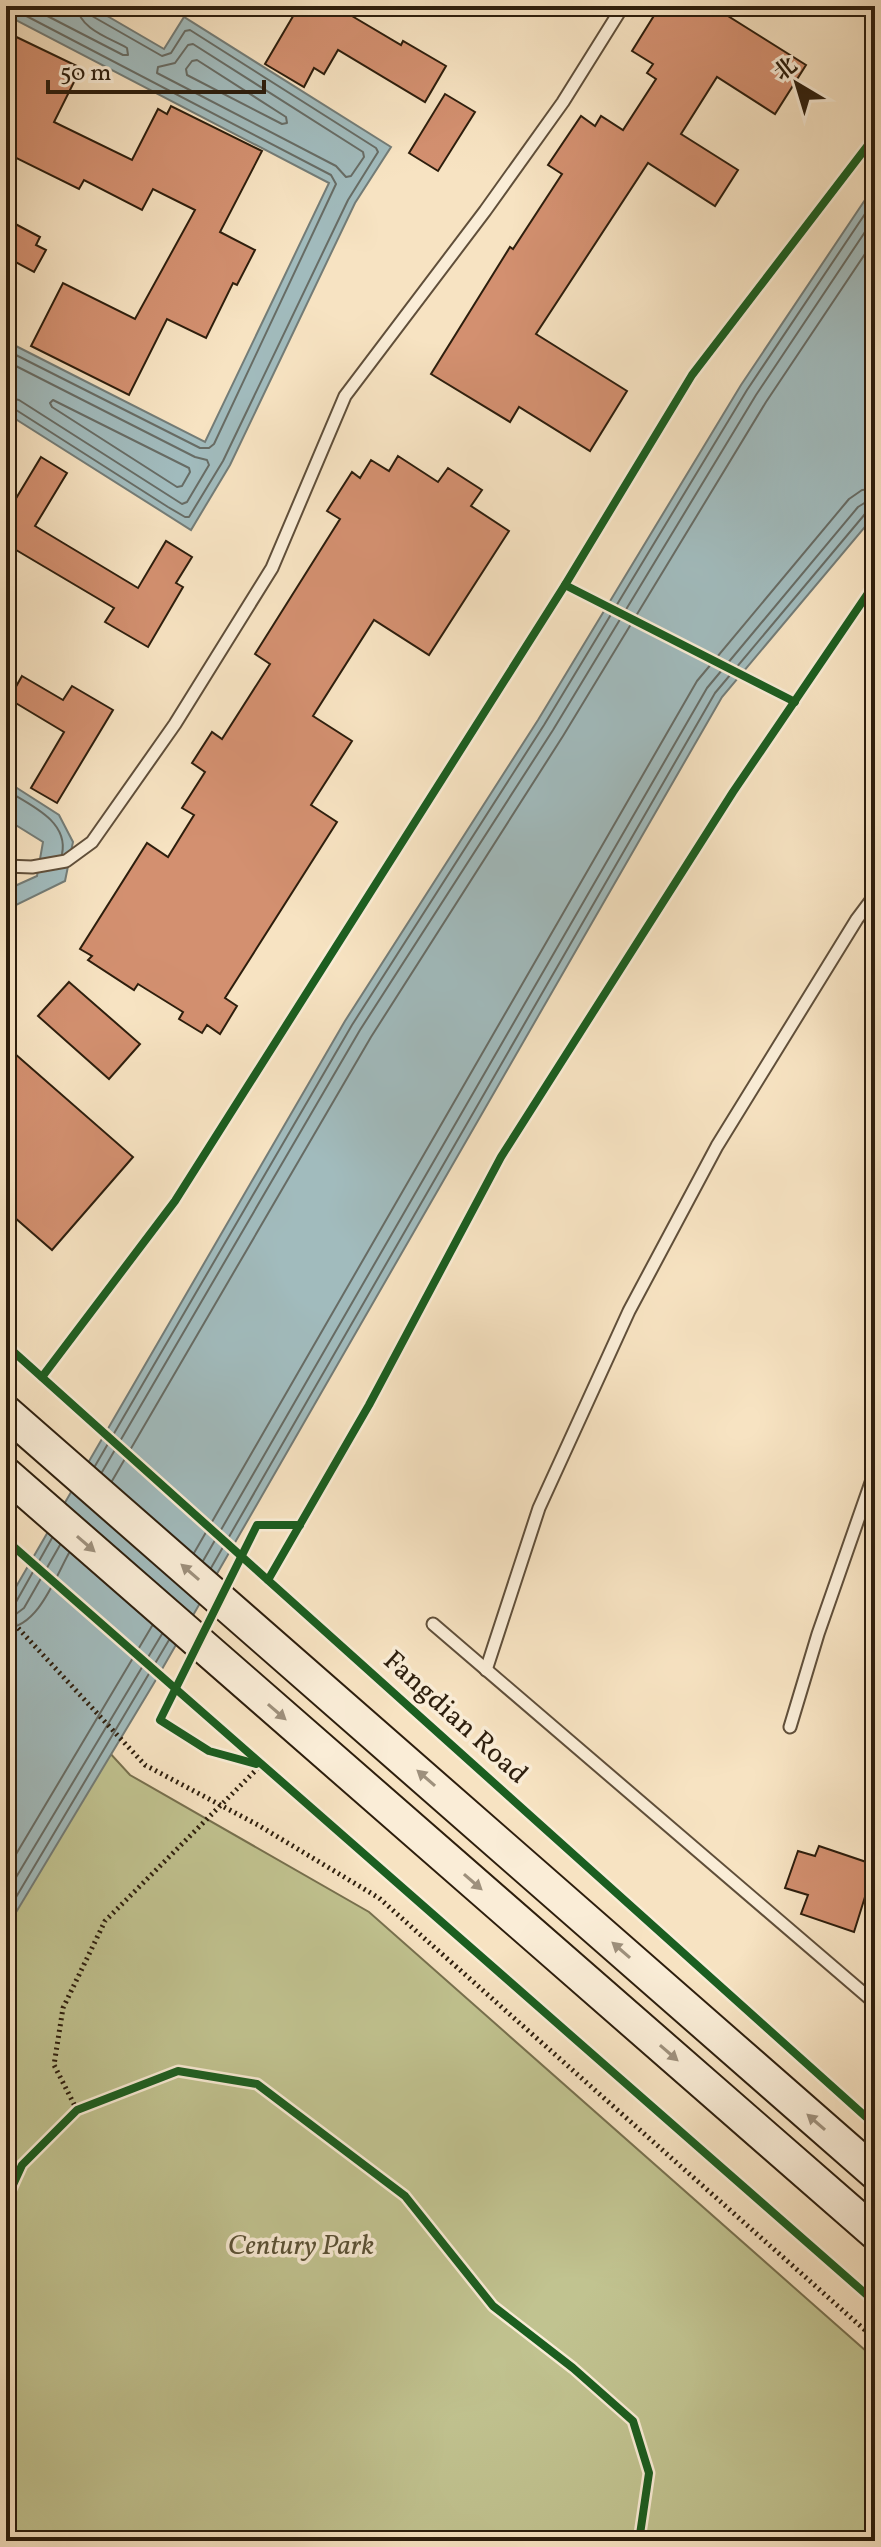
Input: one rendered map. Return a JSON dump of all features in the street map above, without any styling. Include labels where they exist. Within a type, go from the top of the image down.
[{"type":"main road","points":[[6,1412],[875,2173]]},
{"type":"main road","points":[[16,1484],[875,2233]]},
{"type":"lane","points":[[6,866],[32,867],[66,861],[92,842],[175,724],[272,568],[345,396],[563,102],[623,6]]},
{"type":"lane","points":[[486,1670],[539,1508],[629,1311],[717,1146],[857,919],[875,895]]},
{"type":"lane","points":[[790,1727],[818,1634],[875,1471]]},
{"type":"lane","points":[[433,1624],[875,2003]]},
{"type":"path","points":[[6,1615],[145,1765],[223,1806],[379,1898],[875,2339]]},
{"type":"path","points":[[250,1759],[273,1776]]},
{"type":"path","points":[[77,2110],[54,2065],[63,2008],[105,1921],[261,1765]]},
{"type":"path","points":[[66,2121],[77,2110],[92,2105]]},
{"type":"green space","name":"Century Park","points":[[6,1640],[130,1775],[369,1912],[875,2359],[875,2541],[6,2541]]},
{"type":"water","points":[[6,6],[90,6],[164,49],[184,17],[391,147],[355,203],[230,465],[191,530],[6,413],[6,341],[205,442],[329,183],[6,15]]},
{"type":"water","points":[[875,185],[875,515],[722,697],[154,1683],[6,1929],[6,1604],[345,1021],[538,720],[741,385]]},
{"type":"water","points":[[6,781],[59,815],[73,842],[65,881],[6,910],[6,890],[37,876],[43,842],[6,819]]},
{"type":"building","points":[[299,6],[359,6],[352,16],[401,45],[403,41],[446,66],[425,102],[338,50],[324,74],[314,68],[304,87],[265,64]]},
{"type":"building","points":[[660,6],[712,6],[806,65],[775,114],[717,77],[681,134],[738,170],[715,206],[648,163],[536,334],[627,391],[590,451],[519,407],[510,422],[431,374],[510,247],[513,249],[562,174],[548,165],[581,116],[595,126],[601,116],[623,130],[656,79],[647,73],[653,64],[632,51]]},
{"type":"building","points":[[6,32],[81,68],[54,122],[132,160],[158,109],[167,114],[171,106],[262,151],[220,232],[255,250],[237,285],[233,283],[206,338],[167,319],[129,395],[31,346],[63,283],[135,319],[195,210],[153,189],[142,210],[84,180],[79,189],[6,153]]},
{"type":"building","points":[[445,94],[475,112],[438,171],[409,153]]},
{"type":"building","points":[[6,219],[40,237],[36,245],[46,250],[34,272],[6,257]]},
{"type":"building","points":[[398,456],[438,482],[448,468],[482,490],[471,506],[509,531],[429,655],[374,620],[313,716],[352,741],[311,805],[337,822],[225,998],[237,1006],[220,1034],[207,1025],[202,1033],[179,1019],[183,1012],[138,984],[134,990],[88,960],[92,956],[80,949],[147,843],[168,857],[194,815],[182,808],[205,772],[192,763],[212,732],[222,739],[270,664],[255,654],[340,519],[327,511],[352,472],[360,478],[371,460],[389,471]]},
{"type":"building","points":[[41,457],[67,473],[35,526],[138,588],[166,541],[192,557],[176,583],[183,587],[148,647],[105,622],[114,608],[6,544],[6,515]]},
{"type":"building","points":[[22,676],[63,700],[72,686],[113,710],[57,803],[31,788],[64,732],[9,699]]},
{"type":"building","points":[[69,982],[140,1044],[109,1079],[38,1016]]},
{"type":"building","points":[[6,1046],[133,1157],[52,1250],[6,1210]]},
{"type":"building","points":[[819,1846],[875,1865],[854,1932],[801,1914],[808,1895],[785,1888],[798,1851],[815,1856]]},
{"type":"cycle path","points":[[42,1377],[175,1201],[565,585],[692,375],[875,136]]},
{"type":"cycle path","points":[[268,1580],[369,1405],[501,1157],[733,792],[875,583]]},
{"type":"cycle path","points":[[565,585],[795,702]]},
{"type":"cycle path","name":"Fangdian Road","points":[[6,1345],[875,2125]]},
{"type":"cycle path","points":[[256,1764],[209,1751],[160,1720],[257,1525],[300,1525]]},
{"type":"cycle path","points":[[6,1540],[875,2302]]},
{"type":"cycle path","points":[[6,2200],[22,2165],[77,2110],[178,2071],[257,2084],[405,2196],[493,2306],[573,2368],[633,2421],[649,2473],[639,2541]]}]
